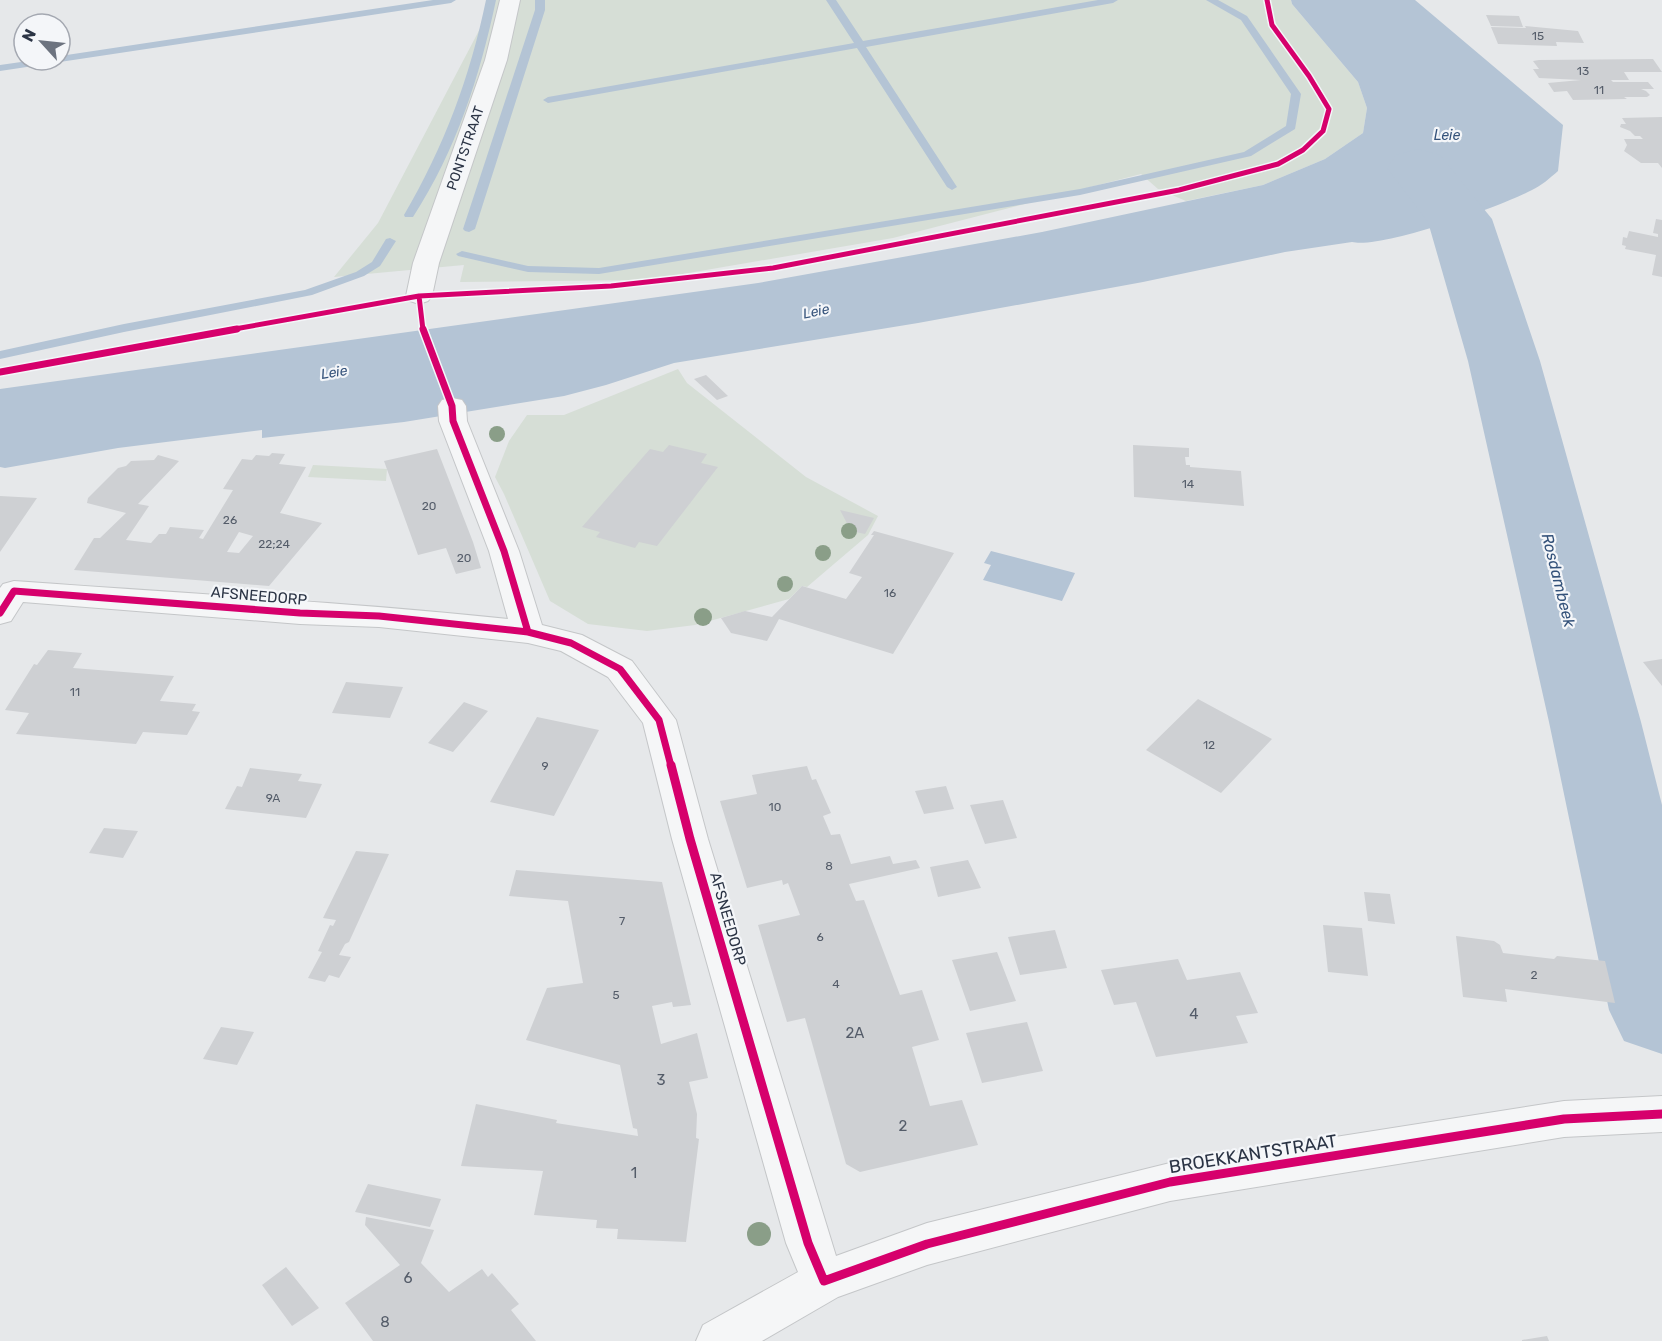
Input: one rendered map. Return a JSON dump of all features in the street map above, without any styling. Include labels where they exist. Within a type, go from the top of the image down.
[{"type":"street","name":"PONTSTRAAT","points":[[419,296],[426,262],[496,60],[510,0]]},
{"type":"street","points":[[452,406],[453,422],[504,551],[528,632]]},
{"type":"street","name":"AFSNEEDORP","points":[[0,613],[14,591],[300,613],[379,616],[528,632],[571,644],[621,669],[659,720],[690,839],[808,1243],[824,1281]]},
{"type":"street","name":"BROEKKANTSTRAAT","points":[[719,1341],[824,1281],[927,1244],[1170,1182],[1564,1119],[1662,1114]]},
{"type":"shaded area","points":[[495,0],[1291,0],[1358,82],[1367,108],[1363,133],[1325,159],[1263,185],[1186,201],[1158,189],[1141,174],[893,238],[648,280],[460,282],[464,265],[334,277],[378,223]]},
{"type":"shaded area","points":[[678,369],[687,383],[806,477],[878,516],[868,535],[807,587],[802,586],[789,599],[695,625],[647,631],[588,624],[550,601],[495,477],[509,441],[527,415],[564,415]]},
{"type":"shaded area","points":[[313,465],[387,469],[386,481],[308,477]]},
{"type":"water","name":"Leie","points":[[1291,0],[1415,0],[1563,125],[1558,171],[1535,188],[1495,206],[1442,225],[1389,239],[1285,252],[1143,282],[918,323],[674,363],[564,396],[404,422],[262,438],[262,430],[118,448],[0,467],[0,389],[758,283],[1042,232],[1263,185],[1325,159],[1363,133],[1367,108],[1358,82]]},
{"type":"water","points":[[991,551],[1075,573],[1062,601],[983,580],[991,565],[984,563]]},
{"type":"building","points":[[1486,15],[1519,16],[1523,27],[1491,26]]},
{"type":"building","points":[[1525,26],[1578,31],[1584,43],[1556,42],[1557,46],[1498,44],[1491,27],[1526,28]]},
{"type":"building","points":[[1653,59],[1662,72],[1624,72],[1629,80],[1611,80],[1613,82],[1648,82],[1654,89],[1641,89],[1650,95],[1647,97],[1624,97],[1627,99],[1573,100],[1567,91],[1554,92],[1548,83],[1581,80],[1539,78],[1533,69],[1539,69],[1533,61],[1539,60]]},
{"type":"building","points":[[1662,117],[1662,168],[1658,163],[1641,163],[1624,151],[1627,145],[1624,139],[1643,139],[1620,127],[1621,124],[1626,124],[1622,118]]},
{"type":"building","points":[[1656,219],[1662,220],[1662,277],[1652,275],[1656,255],[1625,249],[1626,246],[1622,245],[1623,237],[1627,238],[1629,231],[1658,237],[1658,234],[1653,233]]},
{"type":"building","points":[[706,375],[728,396],[717,400],[694,379]]},
{"type":"building","points":[[669,445],[707,454],[701,463],[718,467],[657,546],[639,542],[635,548],[596,537],[600,532],[582,527],[650,449],[663,452]]},
{"type":"building","points":[[1133,445],[1189,448],[1189,457],[1185,457],[1186,465],[1190,467],[1241,471],[1244,506],[1134,497]]},
{"type":"building","points":[[437,449],[481,568],[456,574],[446,548],[418,555],[384,461]]},
{"type":"building","points":[[272,453],[285,454],[279,464],[306,467],[280,513],[322,523],[269,586],[74,570],[94,538],[100,538],[126,513],[87,503],[88,498],[118,468],[126,466],[131,461],[154,460],[158,455],[179,461],[138,504],[149,506],[126,540],[151,543],[159,534],[166,534],[170,527],[204,530],[199,538],[203,539],[233,490],[223,489],[242,459],[252,460],[256,455],[269,456]],"holes":[[[239,532],[253,536],[239,553],[227,552]]]},
{"type":"building","points":[[0,496],[37,498],[0,552]]},
{"type":"building","points":[[840,510],[874,518],[865,534],[851,531]]},
{"type":"building","points":[[874,531],[954,553],[893,654],[779,619],[767,641],[731,633],[721,618],[745,611],[772,617],[802,586],[846,599],[862,577],[849,573],[874,535],[871,535]]},
{"type":"building","points":[[48,650],[82,653],[73,668],[174,676],[160,701],[196,704],[192,711],[200,712],[187,735],[143,732],[136,744],[16,734],[29,713],[5,710],[34,664],[37,665]]},
{"type":"building","points":[[1662,659],[1662,686],[1643,662]]},
{"type":"building","points":[[346,682],[403,687],[390,718],[332,713]]},
{"type":"building","points":[[1198,699],[1272,739],[1221,793],[1146,750]]},
{"type":"building","points":[[464,702],[488,711],[453,752],[428,743]]},
{"type":"building","points":[[537,717],[599,730],[554,816],[490,802]]},
{"type":"building","points":[[807,766],[812,780],[816,779],[831,813],[823,816],[831,835],[840,834],[851,864],[890,856],[893,864],[916,860],[920,868],[849,884],[856,901],[864,900],[900,995],[922,990],[939,1040],[912,1047],[930,1106],[962,1100],[978,1145],[860,1172],[846,1164],[805,1018],[787,1022],[758,925],[800,915],[788,883],[783,885],[782,880],[747,888],[720,801],[757,794],[752,775]]},
{"type":"building","points":[[250,768],[302,774],[298,781],[322,784],[306,818],[225,809],[237,786],[242,787]]},
{"type":"building","points":[[946,786],[954,809],[924,814],[915,791]]},
{"type":"building","points":[[1003,800],[1017,838],[985,844],[970,805]]},
{"type":"building","points":[[104,828],[138,831],[123,858],[89,853]]},
{"type":"building","points":[[356,851],[389,854],[349,942],[345,944],[339,955],[351,957],[339,978],[329,975],[325,982],[308,978],[322,952],[318,951],[330,925],[333,926],[336,920],[323,918]]},
{"type":"building","points":[[968,860],[981,888],[938,897],[930,867]]},
{"type":"building","points":[[516,870],[662,882],[691,1005],[673,1007],[672,1002],[652,1006],[661,1044],[697,1033],[708,1078],[689,1082],[697,1114],[696,1138],[699,1139],[686,1242],[617,1239],[618,1229],[596,1228],[597,1220],[534,1215],[543,1171],[461,1166],[476,1104],[557,1120],[556,1123],[638,1136],[637,1129],[633,1128],[620,1065],[526,1040],[547,988],[583,983],[568,901],[509,896]]},
{"type":"building","points":[[1364,892],[1390,894],[1395,924],[1368,921]]},
{"type":"building","points":[[1323,925],[1362,928],[1368,976],[1328,972]]},
{"type":"building","points":[[1055,930],[1067,968],[1020,975],[1008,937]]},
{"type":"building","points":[[1456,936],[1494,941],[1500,945],[1503,953],[1554,959],[1557,956],[1605,961],[1615,1003],[1505,989],[1507,1002],[1463,997]]},
{"type":"building","points":[[997,952],[1016,1001],[970,1011],[952,960]]},
{"type":"building","points":[[1178,959],[1187,980],[1240,972],[1258,1013],[1236,1016],[1248,1043],[1156,1057],[1136,1002],[1114,1005],[1101,970]]},
{"type":"building","points":[[1027,1022],[1043,1071],[982,1083],[966,1033]]},
{"type":"building","points":[[221,1027],[254,1032],[237,1065],[203,1059]]},
{"type":"building","points":[[368,1184],[441,1199],[430,1227],[355,1212]]},
{"type":"building","points":[[366,1217],[434,1230],[421,1263],[449,1292],[482,1269],[488,1277],[492,1273],[519,1304],[511,1310],[536,1341],[373,1341],[345,1303],[400,1265],[365,1225]]},
{"type":"building","points":[[286,1267],[319,1308],[292,1326],[262,1285]]},
{"type":"building","points":[[1547,1336],[1549,1341],[1522,1341],[1522,1340]]},
{"type":"waterway","points":[[72,57],[451,0]]},
{"type":"waterway","points":[[409,215],[437,164],[460,112],[478,57],[491,0]]},
{"type":"waterway","points":[[469,229],[540,10],[540,0]]},
{"type":"waterway","points":[[831,0],[860,45]]},
{"type":"waterway","points":[[860,45],[1113,0]]},
{"type":"waterway","points":[[462,254],[528,269],[599,271],[1080,192],[1247,154],[1291,127],[1296,94],[1244,18],[1211,0]]},
{"type":"waterway","points":[[548,100],[860,45]]},
{"type":"waterway","points":[[860,45],[952,187]]},
{"type":"waterway","points":[[0,68],[12,66]]},
{"type":"waterway","name":"Rosdambeek","points":[[1418,168],[1460,219],[1504,361],[1595,722],[1662,1010]]},
{"type":"waterway","points":[[0,355],[124,328],[308,293],[360,274],[376,264],[390,241]]},
{"type":"waterway","points":[[1631,877],[1662,878]]},
{"type":"ferry route","points":[[423,332],[448,398]]},
{"type":"cycle path","points":[[0,372],[419,296],[611,286],[773,268],[1179,190],[1278,164],[1303,150],[1323,131],[1329,109],[1309,76],[1272,25],[1267,0]]},
{"type":"cycle path","points":[[419,296],[423,332],[452,406],[453,421],[504,551],[528,632]]},
{"type":"cycle path","points":[[0,613],[14,591],[300,613],[379,616],[528,632],[571,643],[620,669],[659,720],[690,839],[808,1243],[824,1281],[927,1244],[1170,1182],[1564,1119],[1662,1114]]}]
